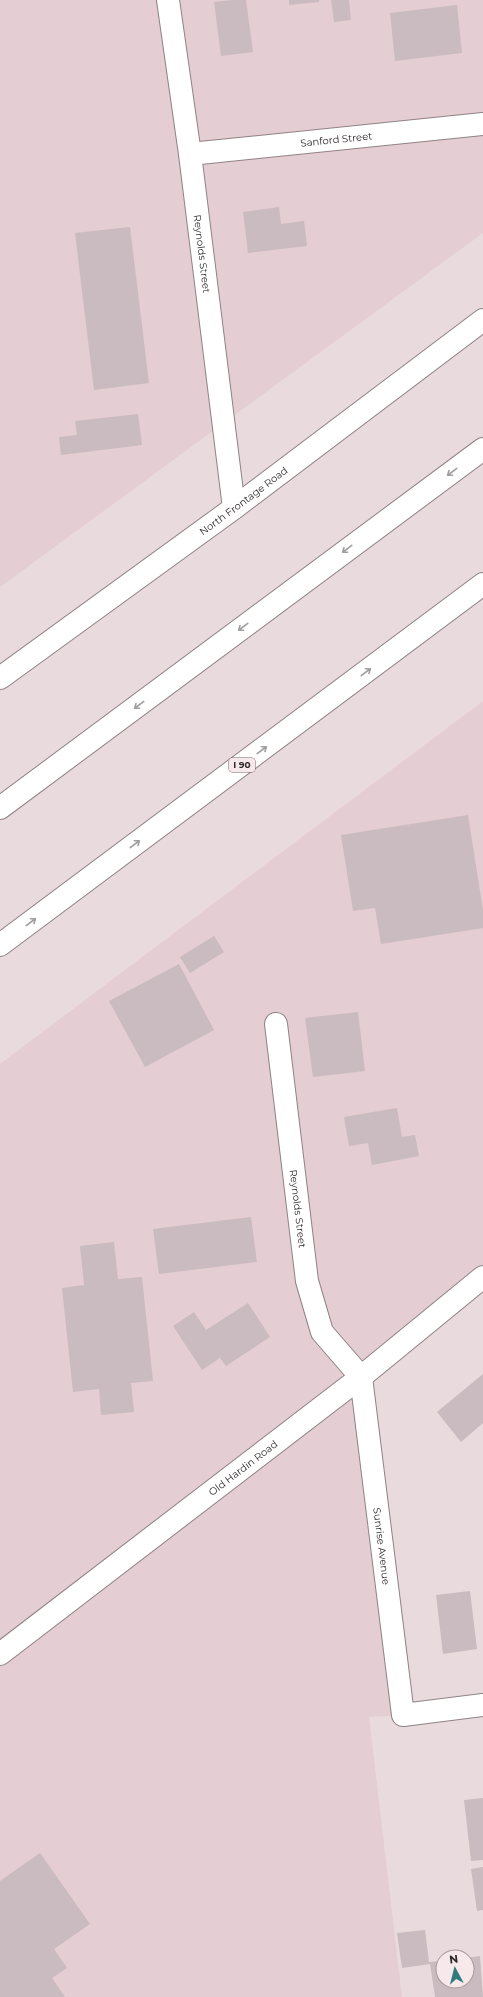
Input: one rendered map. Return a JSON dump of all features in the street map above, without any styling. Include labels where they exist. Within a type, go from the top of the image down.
[{"type":"main road","name":"Reynolds Street","points":[[168,0],[190,154],[234,508]]},
{"type":"main road","name":"Sanford Street","points":[[190,154],[483,124]]},
{"type":"main road","name":"North Frontage Road","points":[[0,678],[234,508],[483,320]]},
{"type":"main road","points":[[0,808],[483,449]]},
{"type":"main road","name":"I 90","points":[[0,945],[483,584]]},
{"type":"main road","name":"Reynolds Street","points":[[276,1024],[307,1281],[322,1332],[361,1377]]},
{"type":"main road","name":"Old Hardin Road","points":[[0,1654],[361,1377],[483,1277]]},
{"type":"main road","name":"Sunrise Avenue","points":[[361,1377],[402,1715],[483,1705]]},
{"type":"shaded area","points":[[0,0],[483,0],[483,233],[0,587]]},
{"type":"shaded area","points":[[483,701],[483,1277],[361,1377],[403,1715],[369,1717],[402,1997],[0,1997],[0,1064]]},
{"type":"building","points":[[246,0],[253,52],[221,56],[214,2]]},
{"type":"building","points":[[289,0],[319,0],[319,2],[289,5]]},
{"type":"building","points":[[331,0],[349,0],[351,20],[334,22]]},
{"type":"building","points":[[457,5],[462,53],[395,61],[390,13]]},
{"type":"building","points":[[279,207],[281,224],[304,221],[307,246],[248,253],[243,212]]},
{"type":"building","points":[[130,227],[149,383],[94,390],[75,233]]},
{"type":"building","points":[[138,414],[142,445],[61,455],[59,437],[77,435],[75,421]]},
{"type":"building","points":[[468,815],[483,910],[483,928],[381,944],[375,908],[353,911],[341,835]]},
{"type":"building","points":[[214,936],[224,952],[190,973],[180,957]]},
{"type":"building","points":[[179,964],[214,1030],[145,1067],[109,1001]]},
{"type":"building","points":[[358,1012],[365,1071],[313,1077],[305,1018]]},
{"type":"building","points":[[397,1108],[402,1137],[415,1135],[419,1156],[372,1165],[368,1143],[349,1146],[344,1117]]},
{"type":"building","points":[[251,1217],[257,1262],[159,1274],[153,1229]]},
{"type":"building","points":[[114,1242],[118,1279],[142,1277],[153,1381],[131,1383],[134,1412],[101,1415],[99,1389],[73,1392],[62,1288],[84,1285],[80,1246]]},
{"type":"building","points":[[248,1303],[270,1337],[226,1366],[220,1358],[202,1370],[173,1326],[194,1312],[206,1330]]},
{"type":"building","points":[[483,1374],[483,1423],[461,1442],[437,1412]]},
{"type":"building","points":[[470,1591],[477,1649],[443,1654],[436,1595]]},
{"type":"building","points":[[483,1798],[483,1860],[471,1861],[464,1800]]},
{"type":"building","points":[[40,1853],[90,1924],[54,1949],[67,1968],[52,1978],[65,1997],[0,1997],[0,1881]]},
{"type":"building","points":[[483,1867],[483,1910],[477,1911],[471,1869]]},
{"type":"building","points":[[425,1930],[429,1962],[435,1962],[435,1989],[475,1989],[475,1957],[480,1956],[483,1997],[435,1997],[430,1964],[402,1968],[397,1933]]}]
